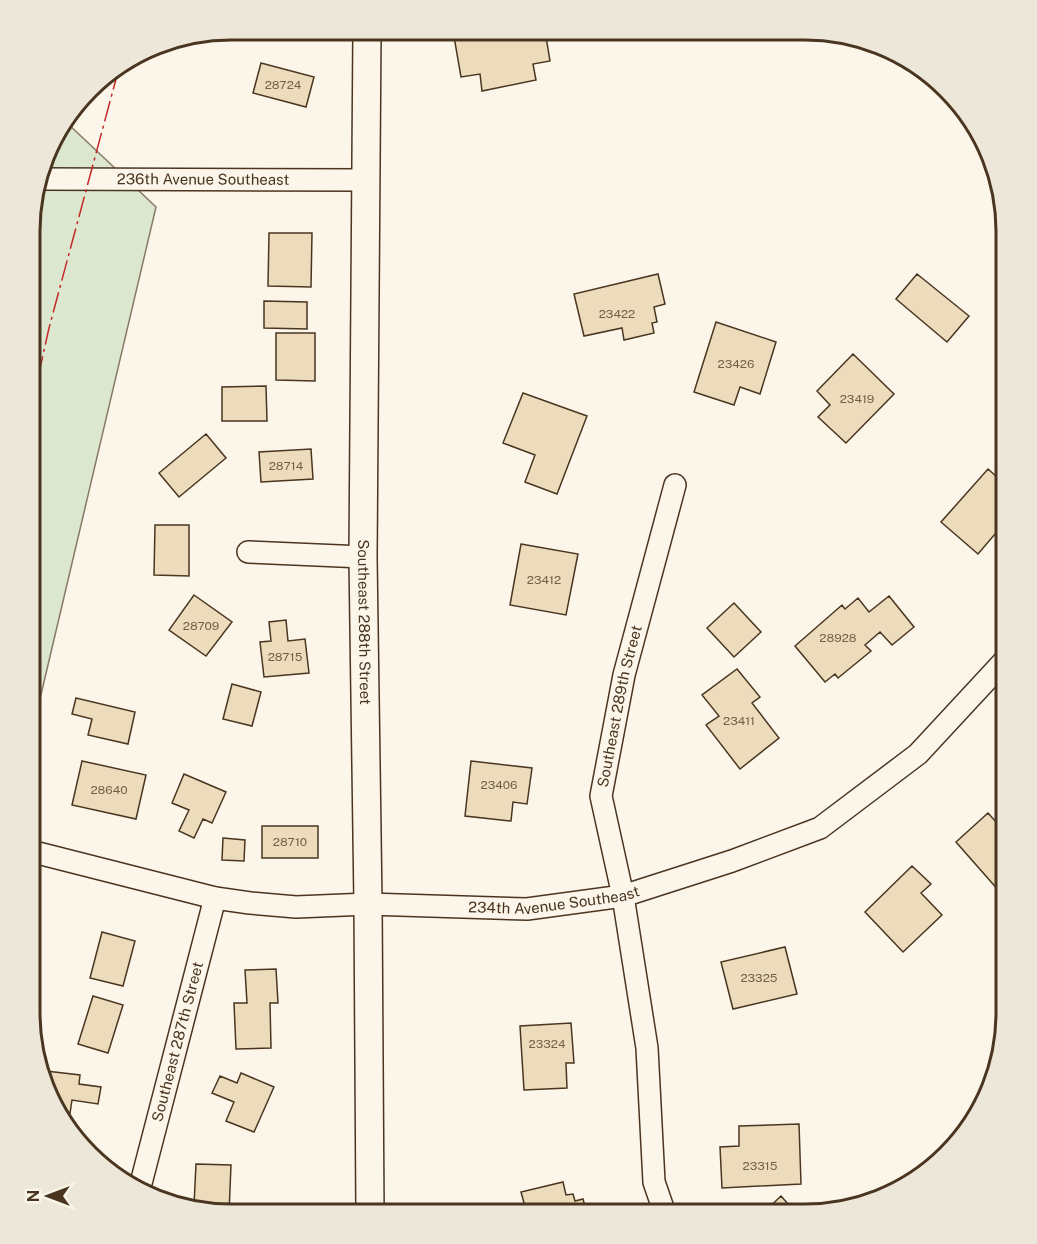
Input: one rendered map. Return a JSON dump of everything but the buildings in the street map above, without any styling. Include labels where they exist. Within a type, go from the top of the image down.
[{"type":"street","name":"Southeast 288th Street","points":[[367,41],[363,557],[370,1203]]},
{"type":"street","name":"236th Avenue Southeast","points":[[48,179],[367,180]]},
{"type":"street","name":"Southeast 289th Street","points":[[661,1203],[654,1182],[647,1048],[623,896],[602,796],[624,675],[675,486]]},
{"type":"street","points":[[248,552],[363,557]]},
{"type":"street","name":"234th Avenue Southeast","points":[[41,854],[215,898],[296,908],[368,904],[527,909],[623,896],[732,861],[819,828],[918,754],[996,670]]},
{"type":"street","name":"Southeast 287th Street","points":[[142,1181],[215,898]]},
{"type":"green space","points":[[72,127],[156,207],[41,695],[42,207],[55,159]]},
{"type":"power","points":[[41,364],[116,79]]}]
